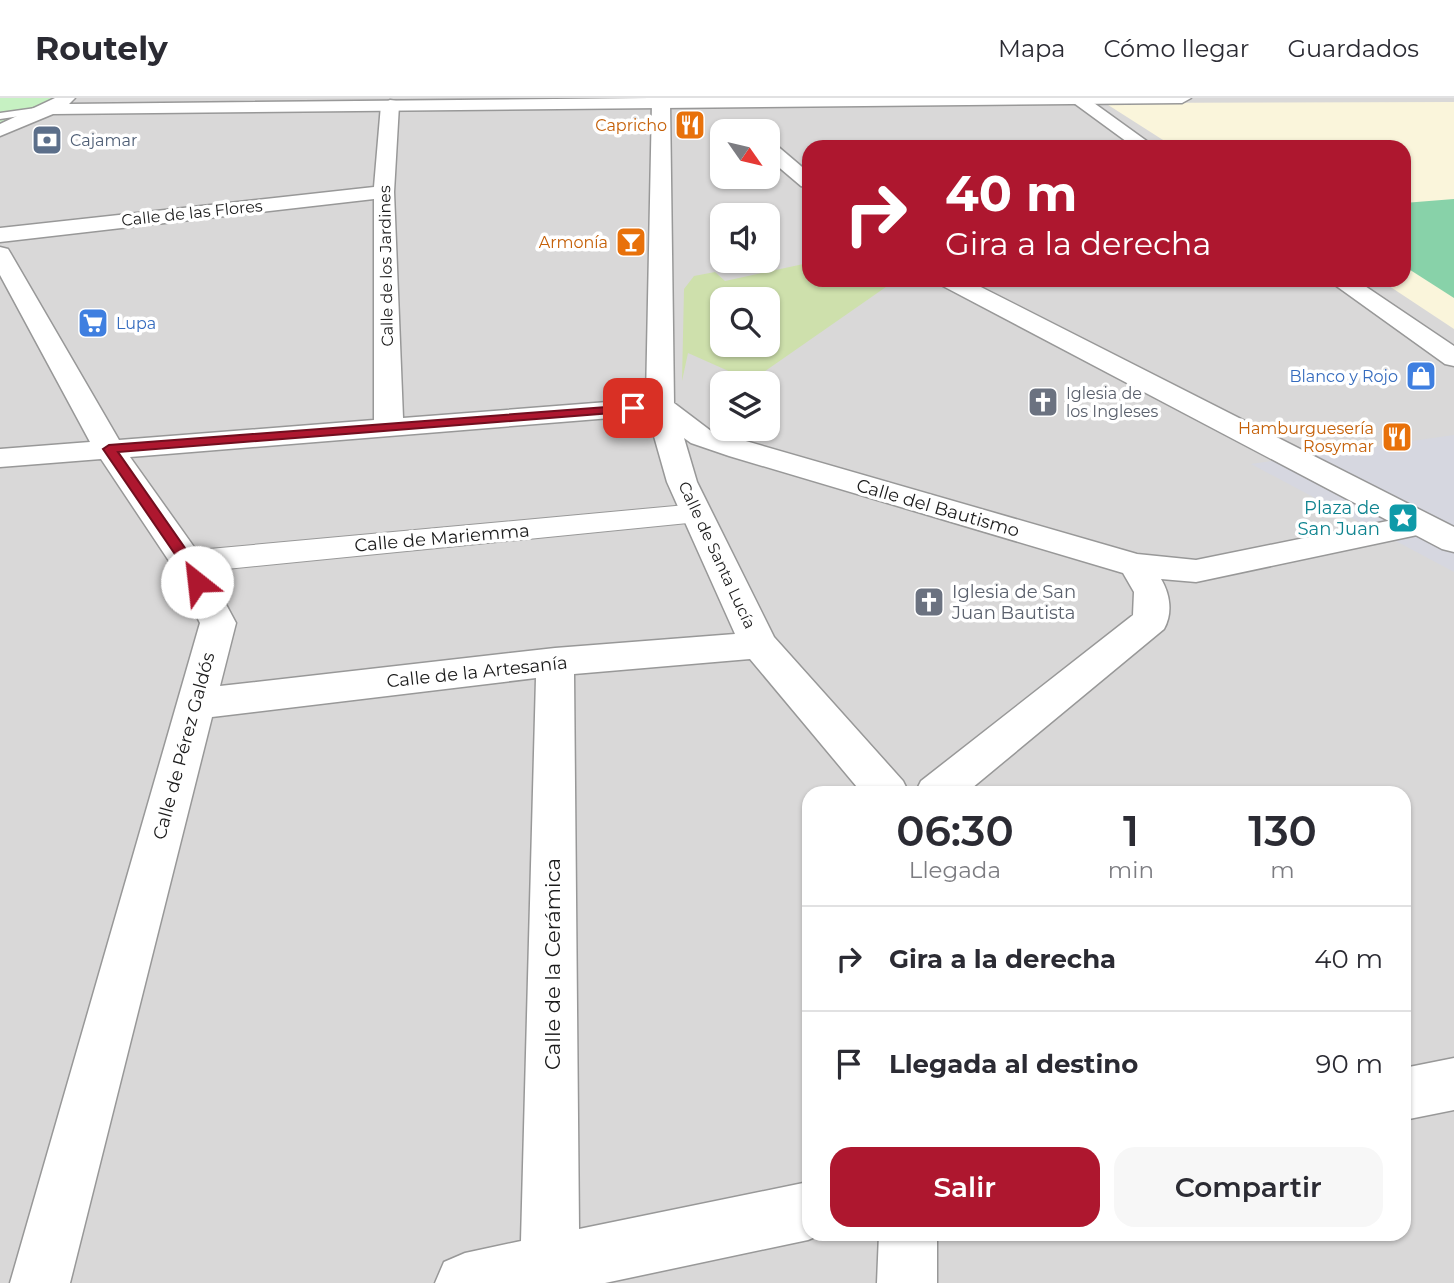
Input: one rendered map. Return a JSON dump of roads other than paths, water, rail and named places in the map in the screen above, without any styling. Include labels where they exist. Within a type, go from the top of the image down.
[{"type":"street","points":[[0,131],[50,109],[66,98]]},
{"type":"street","points":[[1076,98],[1136,140]]},
{"type":"street","points":[[50,109],[715,100],[1182,98]]},
{"type":"street","points":[[715,100],[734,119]]},
{"type":"street","name":"Calle de Santa Lucía","points":[[661,102],[660,406],[682,482],[759,645],[882,786]]},
{"type":"street","name":"Calle de los Jardines","points":[[389,428],[384,192],[390,105]]},
{"type":"street","points":[[780,158],[802,177]]},
{"type":"street","name":"Calle de las Flores","points":[[0,235],[384,192]]},
{"type":"street","name":"Calle de Pérez Galdós","points":[[0,254],[109,449],[187,562],[218,623],[40,1283]]},
{"type":"street","points":[[963,287],[1454,541]]},
{"type":"street","points":[[1350,287],[1454,358]]},
{"type":"street","points":[[0,458],[660,406]]},
{"type":"street","name":"Calle del Bautismo","points":[[660,406],[701,437],[1136,565],[1195,571],[1422,524]]},
{"type":"street","points":[[682,482],[709,458],[740,450]]},
{"type":"street","name":"Calle de Mariemma","points":[[187,562],[697,514]]},
{"type":"street","points":[[945,786],[1151,620],[1151,592],[1136,565]]},
{"type":"street","name":"Calle de la Artesanía","points":[[195,704],[555,662],[759,645]]},
{"type":"street","name":"Calle de la Cerámica","points":[[550,1265],[555,662]]},
{"type":"street","points":[[1411,1093],[1454,1084]]},
{"type":"street","points":[[466,1283],[802,1212]]},
{"type":"street","points":[[907,1283],[908,1241]]},
{"type":"lane","points":[[0,116],[50,109]]},
{"type":"place","name":"Capricho","points":[[690,125]]},
{"type":"place","name":"Cajamar","points":[[47,140]]},
{"type":"place","name":"Armonía","points":[[631,242]]},
{"type":"place","name":"Lupa","points":[[93,323]]},
{"type":"place","name":"Blanco y Rojo","points":[[1421,376]]},
{"type":"place","name":"Iglesia de los Ingleses","points":[[1043,402]]},
{"type":"place","name":"Hamburguesería Rosymar","points":[[1397,437]]},
{"type":"place","name":"Plaza de San Juan","points":[[1403,518]]},
{"type":"place","name":"Iglesia de San Juan Bautista","points":[[929,602]]}]
